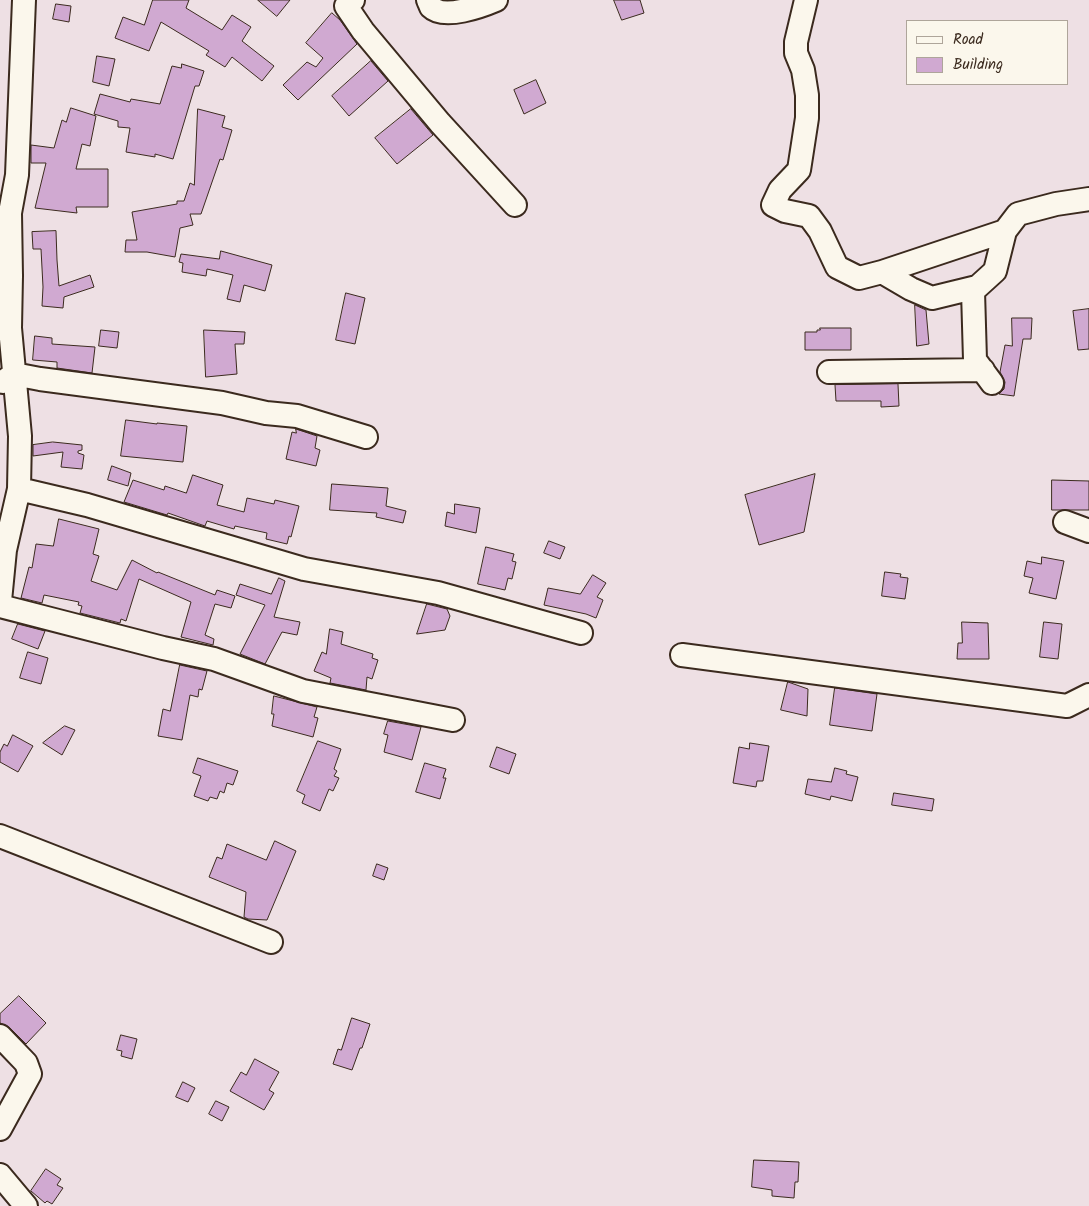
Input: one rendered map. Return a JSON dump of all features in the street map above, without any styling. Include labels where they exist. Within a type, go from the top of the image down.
[{"type":"street","points":[[0,601],[6,550],[19,489],[20,436],[7,379],[11,276],[5,212],[17,175],[24,0]]},
{"type":"street","points":[[353,0],[346,6],[363,31],[440,123],[515,205]]},
{"type":"street","points":[[428,0],[432,8],[444,13],[462,11],[496,0]]},
{"type":"street","points":[[806,0],[796,42],[796,53],[803,70],[807,95],[807,118],[799,170],[780,190],[773,205],[785,212],[809,216],[820,231],[837,267],[859,278],[1005,231]]},
{"type":"street","points":[[829,372],[988,377],[975,360],[973,291],[995,271],[1005,231],[1018,214],[1056,204],[1089,199]]},
{"type":"street","points":[[882,272],[932,298],[978,287]]},
{"type":"street","points":[[7,379],[50,380],[222,403],[266,413],[297,416],[366,437]]},
{"type":"street","points":[[19,489],[87,505],[304,570],[438,593],[582,633]]},
{"type":"street","points":[[1065,522],[1089,531]]},
{"type":"street","points":[[0,606],[214,660],[303,691],[453,720]]},
{"type":"street","points":[[682,655],[1067,706],[1089,695]]},
{"type":"street","points":[[0,836],[271,942]]},
{"type":"street","points":[[0,1036],[26,1063],[30,1074],[0,1129]]},
{"type":"street","points":[[0,1175],[26,1206]]},
{"type":"building","points":[[153,0],[189,0],[186,8],[222,30],[232,15],[251,27],[242,41],[274,66],[262,81],[232,57],[225,67],[206,55],[209,51],[161,22],[149,51],[115,38],[123,17],[144,25]]},
{"type":"building","points":[[258,0],[290,0],[277,16]]},
{"type":"building","points":[[614,0],[640,0],[644,13],[622,20]]},
{"type":"building","points":[[56,4],[71,6],[69,22],[53,19]]},
{"type":"building","points":[[332,13],[340,20],[357,44],[298,100],[283,85],[307,62],[316,67],[323,58],[306,43]]},
{"type":"building","points":[[97,56],[115,59],[109,86],[93,82]]},
{"type":"building","points":[[371,61],[388,81],[349,116],[332,96]]},
{"type":"building","points":[[182,64],[204,71],[199,86],[195,86],[173,159],[155,154],[155,157],[126,152],[130,128],[118,127],[118,121],[94,114],[100,94],[130,102],[131,99],[160,104],[172,66],[181,68]]},
{"type":"building","points":[[536,80],[546,103],[524,114],[514,90]]},
{"type":"building","points":[[71,108],[96,116],[90,146],[82,144],[76,169],[108,169],[108,207],[76,207],[77,213],[35,208],[46,163],[31,163],[31,145],[54,148],[62,120],[66,122]]},
{"type":"building","points":[[198,109],[225,116],[222,127],[232,130],[223,160],[220,159],[201,214],[190,214],[193,225],[180,228],[175,257],[147,252],[125,252],[126,240],[137,240],[132,212],[184,201],[190,183],[194,185]]},
{"type":"building","points":[[411,109],[433,135],[397,164],[375,138]]},
{"type":"building","points":[[56,231],[59,286],[90,275],[94,287],[64,297],[63,308],[42,306],[41,249],[33,249],[32,232]]},
{"type":"building","points":[[221,251],[272,265],[265,291],[244,285],[240,302],[227,299],[233,275],[207,269],[206,276],[182,272],[183,263],[179,262],[181,254],[219,259]]},
{"type":"building","points":[[346,293],[365,298],[355,344],[336,340]]},
{"type":"building","points":[[915,305],[926,310],[929,344],[917,346]]},
{"type":"building","points":[[1089,309],[1089,349],[1078,350],[1073,311]]},
{"type":"building","points":[[1012,318],[1032,318],[1031,339],[1023,339],[1014,396],[999,394],[1004,389],[1005,382],[1000,372],[1005,345],[1012,346]]},
{"type":"building","points":[[820,328],[851,328],[851,350],[805,350],[805,332],[817,332]]},
{"type":"building","points":[[101,330],[119,332],[117,348],[99,346]]},
{"type":"building","points":[[204,330],[245,332],[244,344],[235,344],[237,374],[206,377]]},
{"type":"building","points":[[35,336],[52,338],[52,344],[95,347],[92,373],[57,368],[57,362],[33,360]]},
{"type":"building","points":[[898,384],[899,406],[881,407],[881,401],[836,401],[835,385]]},
{"type":"building","points":[[126,420],[187,426],[183,462],[121,456]]},
{"type":"building","points":[[296,429],[317,436],[315,448],[320,450],[316,466],[286,459],[292,432],[296,433]]},
{"type":"building","points":[[53,442],[82,445],[82,450],[78,451],[78,453],[84,455],[82,469],[61,467],[63,452],[33,456],[33,445]]},
{"type":"building","points":[[112,466],[131,473],[128,486],[108,480]]},
{"type":"building","points":[[815,474],[804,532],[759,545],[745,495]]},
{"type":"building","points":[[193,475],[223,485],[217,505],[244,512],[247,498],[274,504],[275,500],[299,506],[291,537],[289,536],[287,544],[266,539],[267,533],[235,526],[234,529],[207,521],[205,526],[168,513],[167,515],[124,502],[133,480],[164,490],[165,486],[186,493]]},
{"type":"building","points":[[1052,480],[1089,481],[1089,510],[1052,510]]},
{"type":"building","points":[[332,484],[388,488],[386,506],[406,511],[403,523],[376,517],[377,513],[330,510]]},
{"type":"building","points":[[455,504],[480,508],[476,533],[445,526],[447,512],[454,514]]},
{"type":"building","points":[[59,519],[99,529],[93,554],[99,556],[91,581],[117,590],[132,560],[157,573],[215,595],[217,590],[235,596],[231,608],[215,604],[205,635],[214,639],[213,645],[181,637],[191,602],[139,579],[126,621],[121,619],[120,623],[80,613],[82,606],[78,605],[79,602],[44,595],[42,603],[21,598],[29,567],[32,568],[36,544],[53,546]]},
{"type":"building","points":[[549,541],[565,547],[560,559],[544,553]]},
{"type":"building","points":[[486,547],[514,554],[512,561],[516,562],[512,579],[508,578],[505,590],[478,584]]},
{"type":"building","points":[[1042,557],[1064,561],[1056,599],[1029,593],[1033,578],[1024,576],[1027,561],[1041,564]]},
{"type":"building","points":[[885,572],[901,574],[900,577],[908,578],[905,599],[882,596]]},
{"type":"building","points":[[593,575],[606,583],[597,597],[603,600],[596,618],[544,605],[548,588],[580,594]]},
{"type":"building","points":[[279,578],[285,581],[274,617],[300,622],[297,635],[282,632],[265,664],[240,654],[265,605],[236,595],[240,584],[271,594]]},
{"type":"building","points":[[427,604],[447,609],[450,616],[445,630],[417,634]]},
{"type":"building","points":[[962,622],[988,623],[989,659],[957,659],[958,643],[962,643]]},
{"type":"building","points":[[1044,622],[1062,624],[1058,659],[1040,657]]},
{"type":"building","points":[[18,624],[45,631],[38,649],[12,639]]},
{"type":"building","points":[[330,629],[343,632],[341,644],[373,654],[372,658],[378,660],[372,679],[367,677],[366,690],[330,683],[331,678],[314,671],[322,652],[326,654]]},
{"type":"building","points":[[28,652],[48,658],[41,684],[20,678]]},
{"type":"building","points":[[180,665],[207,671],[202,690],[199,689],[198,697],[190,695],[182,740],[158,736],[163,709],[170,711]]},
{"type":"building","points":[[788,682],[808,689],[807,716],[781,710]]},
{"type":"building","points":[[835,688],[877,694],[872,731],[830,725]]},
{"type":"building","points":[[274,696],[317,707],[314,717],[318,718],[313,737],[272,726]]},
{"type":"building","points":[[388,721],[421,727],[412,760],[384,752],[388,735],[384,734]]},
{"type":"building","points":[[65,726],[75,730],[62,755],[43,743]]},
{"type":"building","points":[[13,735],[33,746],[18,772],[0,762],[0,752],[4,744],[7,746]]},
{"type":"building","points":[[318,741],[341,749],[334,769],[337,771],[334,776],[339,778],[333,791],[329,789],[320,811],[302,803],[305,795],[297,791]]},
{"type":"building","points":[[750,743],[769,746],[763,781],[757,781],[756,787],[733,783],[739,747],[749,749]]},
{"type":"building","points":[[497,747],[516,754],[509,774],[490,767]]},
{"type":"building","points":[[198,758],[238,771],[233,785],[227,783],[224,793],[220,791],[217,799],[210,797],[208,801],[194,796],[201,776],[193,773]]},
{"type":"building","points":[[425,763],[446,769],[443,778],[446,778],[440,799],[416,792]]},
{"type":"building","points":[[835,768],[847,771],[846,774],[858,777],[852,801],[831,796],[830,800],[805,794],[808,779],[831,782]]},
{"type":"building","points":[[894,793],[934,799],[932,811],[892,805]]},
{"type":"building","points":[[275,841],[296,851],[267,920],[248,919],[244,917],[246,892],[209,877],[217,857],[222,859],[227,844],[266,860]]},
{"type":"building","points":[[377,864],[388,868],[384,880],[373,876]]},
{"type":"building","points":[[19,996],[46,1023],[26,1044],[9,1027],[0,1023],[0,1014]]},
{"type":"building","points":[[352,1018],[370,1024],[352,1070],[333,1064],[338,1049],[341,1050]]},
{"type":"building","points":[[121,1035],[137,1039],[132,1059],[121,1056],[122,1051],[117,1050]]},
{"type":"building","points":[[255,1059],[279,1072],[269,1090],[274,1093],[264,1110],[230,1091],[241,1072],[246,1075]]},
{"type":"building","points":[[183,1082],[195,1088],[188,1102],[176,1097]]},
{"type":"building","points":[[216,1101],[229,1107],[222,1121],[209,1114]]},
{"type":"building","points":[[754,1160],[799,1162],[798,1182],[795,1182],[794,1198],[772,1196],[772,1190],[752,1187]]},
{"type":"building","points":[[46,1169],[61,1179],[57,1185],[63,1188],[52,1204],[47,1201],[45,1203],[31,1191]]}]
